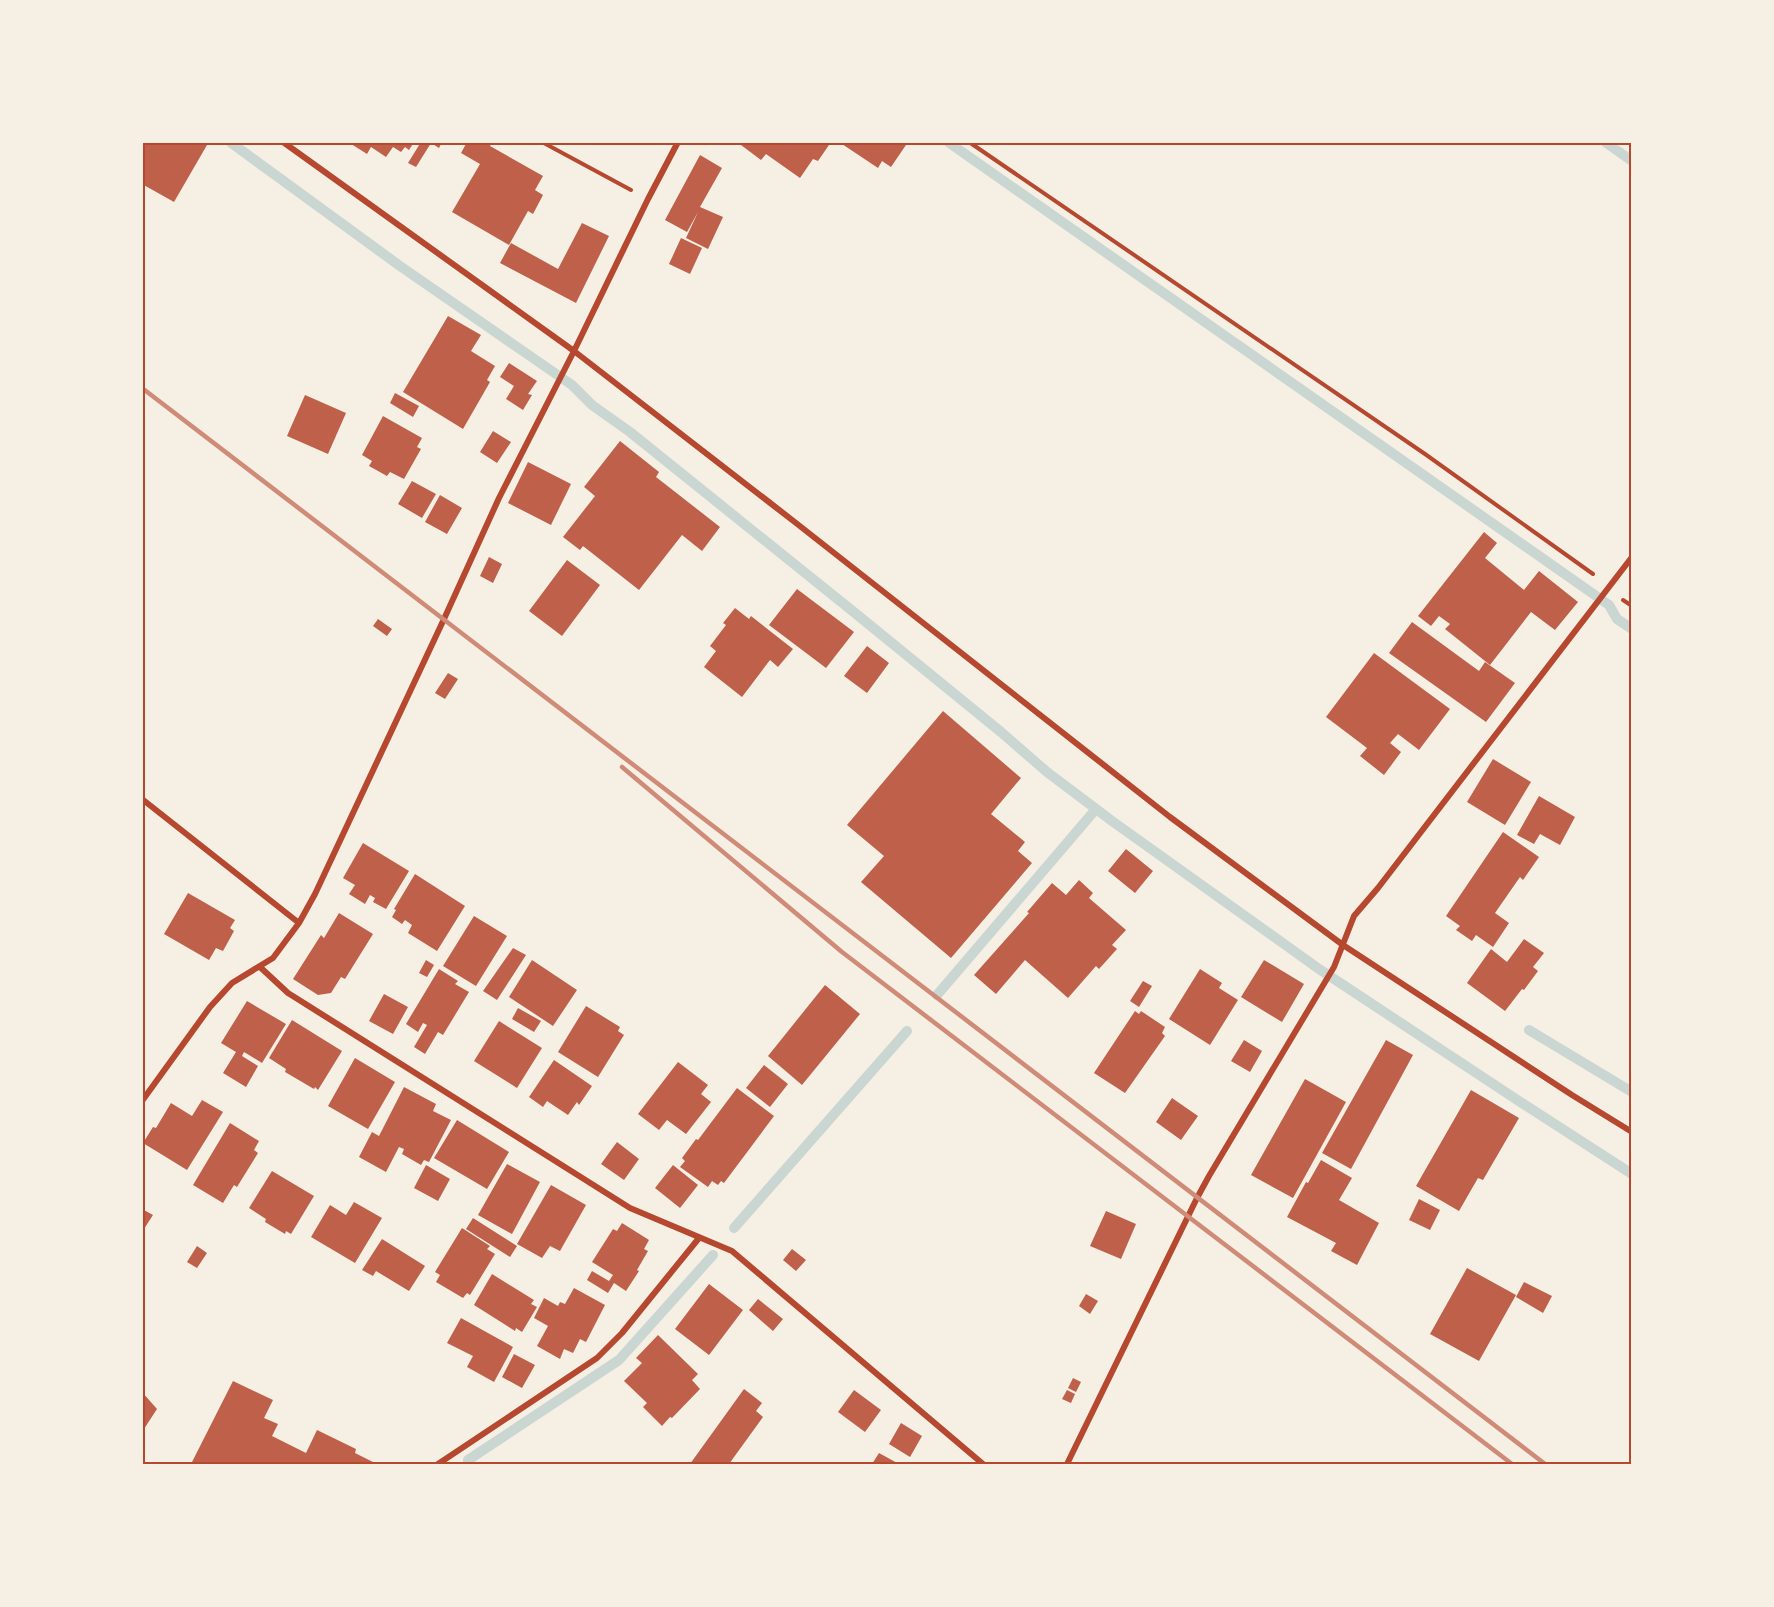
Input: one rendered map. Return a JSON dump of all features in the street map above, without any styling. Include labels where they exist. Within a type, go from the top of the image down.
[{"type":"street","points":[[283,142],[574,351],[1170,817],[1343,945],[1632,1132]]},
{"type":"street","points":[[142,1101],[210,1007],[232,983],[273,958],[299,923],[315,894],[444,620],[499,498],[678,142]]},
{"type":"street","points":[[1067,1464],[1201,1191],[1335,968],[1354,916],[1378,888],[1632,557]]},
{"type":"street","points":[[142,799],[299,923]]},
{"type":"street","points":[[260,967],[288,993],[630,1208],[732,1251],[983,1464]]},
{"type":"street","points":[[438,1464],[597,1358],[622,1334],[699,1238]]},
{"type":"path","points":[[542,142],[648,199]]},
{"type":"path","points":[[969,142],[1425,454],[1610,586]]},
{"type":"building","points":[[142,142],[203,142],[207,145],[174,202],[142,184]]},
{"type":"building","points":[[348,142],[414,142],[409,150],[405,147],[401,152],[393,147],[386,157],[371,147],[367,154]]},
{"type":"building","points":[[421,142],[442,142],[439,148],[431,143],[416,167],[408,163]]},
{"type":"building","points":[[467,142],[492,142],[490,146],[543,176],[535,190],[543,195],[533,214],[528,211],[509,245],[452,212],[480,164],[461,153]]},
{"type":"building","points":[[737,142],[831,142],[818,161],[813,159],[800,178],[766,154],[761,160]]},
{"type":"building","points":[[839,142],[908,142],[891,167],[882,161],[878,168]]},
{"type":"building","points":[[700,155],[722,168],[700,207],[723,217],[708,249],[686,238],[698,212],[687,232],[665,220]]},
{"type":"building","points":[[582,223],[609,236],[576,303],[500,263],[511,243],[558,269]]},
{"type":"building","points":[[681,238],[702,248],[690,274],[669,264]]},
{"type":"building","points":[[448,316],[481,335],[471,351],[495,366],[487,380],[490,382],[463,429],[403,392]]},
{"type":"building","points":[[509,363],[537,381],[528,394],[532,395],[523,410],[506,399],[514,386],[500,377]]},
{"type":"building","points":[[395,393],[419,406],[413,417],[390,403]]},
{"type":"building","points":[[305,395],[346,413],[328,454],[287,436]]},
{"type":"building","points":[[383,416],[422,438],[417,447],[421,449],[404,479],[390,472],[387,476],[369,466],[372,461],[362,455]]},
{"type":"building","points":[[493,431],[511,442],[497,463],[480,452]]},
{"type":"building","points":[[620,441],[659,472],[656,477],[720,527],[702,551],[682,535],[639,590],[583,546],[580,550],[563,537],[595,496],[584,487]]},
{"type":"building","points":[[528,462],[571,484],[551,525],[508,503]]},
{"type":"building","points":[[412,481],[436,494],[422,518],[398,504]]},
{"type":"building","points":[[440,495],[462,508],[447,534],[425,522]]},
{"type":"building","points":[[1484,532],[1497,543],[1485,558],[1524,590],[1539,571],[1578,602],[1555,630],[1531,612],[1490,665],[1445,629],[1450,624],[1439,616],[1431,626],[1418,616]]},
{"type":"building","points":[[489,557],[502,564],[493,583],[480,576]]},
{"type":"building","points":[[567,560],[600,585],[562,636],[529,611]]},
{"type":"building","points":[[797,589],[854,632],[826,668],[769,625]]},
{"type":"building","points":[[735,608],[749,619],[751,616],[793,649],[778,667],[770,660],[742,697],[704,667],[716,651],[710,646],[726,625],[723,623]]},
{"type":"building","points":[[378,619],[392,629],[387,636],[373,626]]},
{"type":"building","points":[[1412,622],[1479,671],[1485,662],[1515,683],[1486,722],[1389,653]]},
{"type":"building","points":[[867,646],[889,663],[867,693],[844,676]]},
{"type":"building","points":[[1374,653],[1450,709],[1419,750],[1398,734],[1390,743],[1401,752],[1384,775],[1360,756],[1367,748],[1326,717]]},
{"type":"building","points":[[448,673],[458,679],[445,699],[435,693]]},
{"type":"building","points":[[943,711],[1021,778],[991,814],[1025,842],[1018,851],[1032,863],[951,958],[861,882],[884,856],[847,825]]},
{"type":"building","points":[[1493,759],[1531,782],[1505,825],[1467,802]]},
{"type":"building","points":[[1539,796],[1575,817],[1560,845],[1540,834],[1534,844],[1517,835]]},
{"type":"building","points":[[1503,832],[1539,857],[1523,880],[1520,877],[1495,913],[1509,923],[1493,947],[1476,935],[1472,941],[1456,930],[1460,926],[1446,916]]},
{"type":"building","points":[[363,843],[409,871],[386,909],[373,902],[375,898],[370,895],[365,904],[349,894],[355,885],[343,878]]},
{"type":"building","points":[[1126,849],[1153,871],[1135,893],[1108,871]]},
{"type":"building","points":[[415,874],[465,906],[437,951],[408,933],[412,925],[405,920],[402,924],[392,917],[396,910],[394,909]]},
{"type":"building","points":[[1079,880],[1093,893],[1089,898],[1126,930],[1112,945],[1117,949],[1099,969],[1096,966],[1068,998],[1025,960],[996,994],[974,975],[1029,913],[1027,912],[1052,883],[1066,895]]},
{"type":"building","points":[[188,893],[235,920],[230,928],[234,931],[223,951],[216,948],[209,960],[164,934]]},
{"type":"building","points":[[339,913],[373,934],[345,979],[341,977],[331,993],[318,995],[293,979],[321,935],[324,938]]},
{"type":"building","points":[[474,916],[507,936],[476,986],[443,966]]},
{"type":"building","points":[[1524,939],[1544,953],[1533,967],[1538,971],[1505,1011],[1467,983],[1491,949],[1507,962]]},
{"type":"building","points":[[513,948],[526,955],[497,1000],[483,991]]},
{"type":"building","points":[[426,960],[434,965],[427,977],[419,973]]},
{"type":"building","points":[[532,960],[577,990],[553,1026],[509,997]]},
{"type":"building","points":[[1264,960],[1304,984],[1282,1022],[1241,997]]},
{"type":"building","points":[[439,969],[458,981],[455,984],[469,992],[443,1035],[438,1032],[425,1054],[414,1047],[427,1025],[423,1023],[418,1032],[406,1024]]},
{"type":"building","points":[[1200,969],[1222,983],[1219,988],[1238,1000],[1210,1045],[1169,1019]]},
{"type":"building","points":[[1143,981],[1152,986],[1139,1007],[1130,1001]]},
{"type":"building","points":[[825,985],[860,1014],[802,1085],[768,1056]]},
{"type":"building","points":[[384,994],[408,1007],[393,1034],[369,1021]]},
{"type":"building","points":[[247,1001],[286,1024],[262,1063],[244,1052],[242,1056],[258,1066],[246,1087],[223,1073],[236,1052],[221,1043]]},
{"type":"building","points":[[586,1006],[620,1027],[618,1031],[624,1035],[598,1077],[558,1052]]},
{"type":"building","points":[[518,1008],[541,1021],[534,1032],[512,1019]]},
{"type":"building","points":[[1135,1011],[1139,1014],[1141,1011],[1165,1027],[1162,1033],[1165,1036],[1125,1093],[1094,1073]]},
{"type":"building","points":[[292,1020],[342,1051],[318,1090],[285,1072],[286,1069],[269,1058]]},
{"type":"building","points":[[499,1021],[542,1048],[517,1088],[474,1061]]},
{"type":"building","points":[[1244,1040],[1262,1051],[1250,1072],[1231,1061]]},
{"type":"building","points":[[1386,1040],[1413,1055],[1351,1169],[1322,1153]]},
{"type":"building","points":[[355,1058],[395,1082],[368,1129],[328,1106]]},
{"type":"building","points":[[554,1060],[592,1086],[579,1105],[577,1102],[568,1115],[547,1101],[543,1107],[529,1097]]},
{"type":"building","points":[[678,1062],[708,1085],[701,1094],[711,1102],[686,1134],[667,1120],[659,1130],[638,1114]]},
{"type":"building","points":[[764,1065],[788,1084],[770,1107],[746,1088]]},
{"type":"building","points":[[1305,1079],[1346,1102],[1293,1198],[1251,1175]]},
{"type":"building","points":[[404,1087],[436,1104],[433,1111],[451,1120],[429,1162],[424,1160],[421,1165],[402,1154],[404,1149],[399,1147],[386,1172],[359,1157],[372,1132],[379,1136]]},
{"type":"building","points":[[737,1088],[774,1116],[724,1183],[721,1181],[718,1185],[712,1181],[708,1187],[680,1167],[685,1161],[682,1158]]},
{"type":"building","points":[[1471,1090],[1519,1118],[1483,1180],[1478,1178],[1459,1211],[1416,1186]]},
{"type":"building","points":[[1172,1098],[1198,1116],[1181,1140],[1156,1122]]},
{"type":"building","points":[[202,1100],[223,1112],[187,1170],[143,1143],[153,1127],[156,1128],[171,1103],[192,1116]]},
{"type":"building","points":[[457,1120],[509,1152],[487,1189],[434,1158]]},
{"type":"building","points":[[230,1123],[259,1141],[254,1150],[258,1153],[237,1187],[234,1185],[223,1203],[193,1185]]},
{"type":"building","points":[[617,1142],[639,1159],[624,1180],[601,1164]]},
{"type":"building","points":[[1321,1160],[1352,1178],[1339,1200],[1379,1223],[1357,1265],[1331,1251],[1336,1243],[1287,1217]]},
{"type":"building","points":[[507,1164],[540,1182],[512,1234],[478,1215]]},
{"type":"building","points":[[426,1165],[450,1179],[438,1201],[414,1188]]},
{"type":"building","points":[[673,1165],[698,1185],[680,1208],[655,1188]]},
{"type":"building","points":[[272,1171],[314,1196],[291,1234],[286,1231],[285,1234],[265,1222],[266,1219],[249,1208]]},
{"type":"building","points":[[551,1185],[586,1205],[560,1251],[550,1246],[542,1258],[517,1244]]},
{"type":"building","points":[[1419,1199],[1440,1210],[1430,1230],[1409,1220]]},
{"type":"building","points":[[354,1202],[382,1218],[355,1263],[311,1237],[330,1205],[346,1215]]},
{"type":"building","points":[[142,1209],[153,1215],[142,1232]]},
{"type":"building","points":[[1106,1211],[1136,1224],[1121,1259],[1090,1246]]},
{"type":"building","points":[[473,1218],[517,1246],[510,1257],[466,1229]]},
{"type":"building","points":[[622,1223],[649,1240],[644,1249],[648,1251],[626,1291],[614,1283],[608,1293],[587,1280],[592,1271],[609,1281],[613,1275],[592,1262],[613,1229],[617,1231]]},
{"type":"building","points":[[462,1228],[490,1246],[487,1249],[495,1254],[470,1295],[467,1293],[463,1298],[436,1282],[440,1275],[435,1272]]},
{"type":"building","points":[[382,1239],[425,1266],[409,1291],[376,1271],[373,1276],[362,1270]]},
{"type":"building","points":[[197,1246],[207,1253],[197,1268],[187,1262]]},
{"type":"building","points":[[792,1249],[806,1260],[796,1271],[783,1260]]},
{"type":"building","points":[[1467,1268],[1516,1295],[1479,1361],[1430,1334]]},
{"type":"building","points":[[492,1274],[534,1300],[531,1304],[537,1307],[522,1332],[516,1328],[515,1331],[474,1305]]},
{"type":"building","points":[[1524,1282],[1552,1296],[1543,1313],[1516,1297]]},
{"type":"building","points":[[709,1284],[743,1310],[709,1355],[675,1329]]},
{"type":"building","points":[[574,1288],[605,1305],[586,1342],[580,1339],[573,1353],[564,1349],[560,1359],[537,1346],[548,1326],[534,1318],[544,1298],[558,1306],[560,1302],[565,1304]]},
{"type":"building","points":[[1086,1294],[1098,1301],[1090,1314],[1079,1306]]},
{"type":"building","points":[[758,1299],[783,1319],[773,1331],[749,1310]]},
{"type":"building","points":[[461,1318],[513,1347],[494,1382],[467,1367],[473,1356],[447,1343]]},
{"type":"building","points":[[658,1335],[698,1374],[692,1380],[700,1389],[662,1426],[643,1407],[647,1403],[624,1381],[642,1363],[636,1358]]},
{"type":"building","points":[[514,1354],[535,1365],[522,1388],[502,1377]]},
{"type":"building","points":[[1073,1378],[1081,1382],[1076,1392],[1068,1388]]},
{"type":"building","points":[[233,1381],[273,1400],[264,1418],[278,1424],[272,1436],[306,1453],[317,1430],[356,1449],[355,1453],[377,1464],[191,1464]]},
{"type":"building","points":[[744,1389],[762,1403],[756,1411],[763,1417],[729,1464],[690,1464]]},
{"type":"building","points":[[854,1390],[881,1410],[865,1432],[838,1412]]},
{"type":"building","points":[[1067,1390],[1075,1394],[1071,1403],[1062,1399]]},
{"type":"building","points":[[142,1392],[157,1409],[142,1432]]},
{"type":"building","points":[[901,1423],[922,1436],[910,1457],[889,1444]]},
{"type":"building","points":[[879,1453],[899,1464],[872,1464]]},
{"type":"waterway","points":[[230,142],[400,266],[572,385],[592,405],[630,432],[1001,732],[1047,772],[1112,821],[1319,969],[1632,1174]]},
{"type":"waterway","points":[[948,142],[1609,605],[1617,619],[1632,629]]},
{"type":"waterway","points":[[1605,142],[1632,161]]},
{"type":"waterway","points":[[937,995],[1096,809]]},
{"type":"waterway","points":[[1529,1030],[1632,1092]]},
{"type":"waterway","points":[[734,1228],[907,1031]]},
{"type":"waterway","points":[[468,1460],[619,1360],[713,1255]]},
{"type":"railway","points":[[142,388],[1545,1464]]},
{"type":"railway","points":[[622,767],[842,952],[1512,1464]]}]
